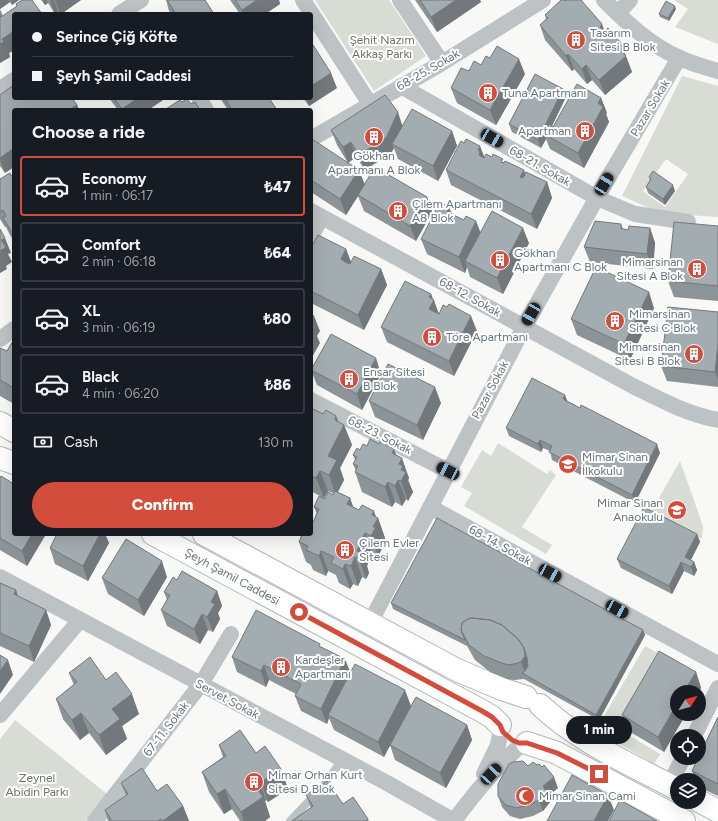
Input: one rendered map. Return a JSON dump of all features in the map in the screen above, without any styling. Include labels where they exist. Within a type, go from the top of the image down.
[{"type":"main road","points":[[0,423],[12,430]]},
{"type":"main road","name":"Şeyh Şamil Caddesi","points":[[157,536],[482,711],[492,717],[501,727]]},
{"type":"main road","name":"Şeyh Şamil Caddesi","points":[[208,536],[457,670],[533,701],[570,731],[670,785]]},
{"type":"main road","points":[[525,743],[537,738],[544,728],[545,716],[533,701],[517,697],[506,703],[500,713],[501,727],[508,738],[515,742],[525,743],[557,753],[684,821]]},
{"type":"main road","points":[[706,805],[718,811]]},
{"type":"street","points":[[303,0],[311,12]]},
{"type":"street","points":[[400,0],[442,63]]},
{"type":"street","name":"68-25. Sokak","points":[[313,138],[442,63],[543,0]]},
{"type":"street","points":[[604,0],[645,37],[662,49],[679,58],[718,71]]},
{"type":"street","points":[[618,13],[630,0]]},
{"type":"street","points":[[123,12],[140,4]]},
{"type":"street","points":[[313,16],[370,104]]},
{"type":"street","name":"Pazar Sokak","points":[[370,624],[524,326],[679,58]]},
{"type":"street","points":[[0,89],[12,81]]},
{"type":"street","name":"68-21. Sokak","points":[[401,86],[597,198],[635,214],[688,222]]},
{"type":"street","points":[[313,227],[316,214]]},
{"type":"street","name":"68-12. Sokak","points":[[316,214],[633,386],[681,410],[718,420]]},
{"type":"street","points":[[0,339],[12,330]]},
{"type":"street","name":"68-23. Sokak","points":[[313,401],[448,471]]},
{"type":"street","name":"68-14. Sokak","points":[[430,507],[718,664]]},
{"type":"street","name":"Servet Sokak","points":[[0,577],[387,783],[454,821]]},
{"type":"street","points":[[0,715],[80,620]]},
{"type":"street","name":"67-11. Sokak","points":[[95,821],[201,684],[232,634]]},
{"type":"street","points":[[698,729],[718,688]]},
{"type":"street","points":[[475,792],[498,745],[501,727]]},
{"type":"street","points":[[454,821],[475,792],[499,765],[525,743]]},
{"type":"lane","points":[[290,821],[323,786],[342,760]]},
{"type":"green space","name":"Şehit Nazım Akkaş Parkı","points":[[315,0],[389,0],[426,56],[374,91]]},
{"type":"green space","points":[[674,0],[718,0],[718,44],[675,27],[688,9]]},
{"type":"green space","points":[[682,76],[718,86],[718,217],[673,214],[649,208],[622,196]],"holes":[[[666,159],[688,174],[665,207],[643,191]]]},
{"type":"green space","points":[[498,443],[547,474],[550,470],[556,475],[522,527],[552,545],[546,554],[464,506],[472,493],[461,487],[482,450],[491,456]]},
{"type":"green space","points":[[680,461],[703,526],[702,539],[651,512]]},
{"type":"green space","points":[[645,646],[665,657],[622,731],[660,754],[654,764],[596,730]]},
{"type":"green space","name":"Zeynel Abidin Parkı","points":[[15,720],[107,794],[86,821],[0,821],[0,739]]},
{"type":"building","points":[[22,0],[32,0],[41,12],[12,12],[12,33],[2,39],[4,42],[0,44],[0,15],[1,17],[17,6],[16,4]]},
{"type":"building","points":[[167,0],[205,0],[213,12],[175,12]]},
{"type":"building","points":[[235,0],[257,0],[242,10]]},
{"type":"building","points":[[420,0],[456,0],[431,17]]},
{"type":"building","points":[[561,0],[581,0],[602,24],[600,27],[604,32],[608,28],[621,43],[617,46],[626,56],[599,80],[586,65],[582,69],[568,54],[566,56],[540,25],[548,18],[545,15]]},
{"type":"building","points":[[666,1],[675,6],[668,18],[659,14]]},
{"type":"building","points":[[313,45],[331,73],[313,85]]},
{"type":"building","points":[[497,46],[519,59],[490,110],[451,88],[461,68],[469,71],[474,61],[481,65],[486,56],[490,58]]},
{"type":"building","points":[[535,74],[563,89],[538,140],[509,124]]},
{"type":"building","points":[[577,84],[601,98],[598,103],[603,107],[578,153],[544,134],[549,124],[553,127]]},
{"type":"building","points":[[12,86],[12,100],[73,100],[77,105],[72,108],[12,108],[12,149],[0,158],[0,95]]},
{"type":"building","points":[[385,95],[398,112],[386,138],[359,155],[351,142],[343,147],[331,130]]},
{"type":"building","points":[[115,100],[135,100],[123,108],[121,108]]},
{"type":"building","points":[[180,100],[182,102],[188,100],[191,104],[195,102],[199,108],[168,108]]},
{"type":"building","points":[[226,100],[270,100],[276,108],[231,108]]},
{"type":"building","points":[[412,109],[452,131],[433,166],[392,144]]},
{"type":"building","points":[[466,139],[480,146],[478,150],[480,152],[479,155],[484,158],[486,154],[492,157],[493,154],[503,159],[501,162],[504,163],[505,161],[524,170],[520,177],[523,178],[526,172],[547,182],[531,214],[446,170],[461,141],[464,143]]},
{"type":"building","points":[[313,140],[359,170],[340,199],[313,181]]},
{"type":"building","points":[[375,167],[427,197],[410,226],[358,195]]},
{"type":"building","points":[[653,171],[673,185],[663,199],[646,187],[651,179],[649,177]]},
{"type":"building","points":[[10,173],[12,175],[12,232],[3,218],[6,216],[3,210],[0,212],[0,179]]},
{"type":"building","points":[[440,202],[449,207],[447,212],[464,220],[466,216],[476,221],[459,257],[421,239]]},
{"type":"building","points":[[492,211],[523,228],[497,278],[465,261]]},
{"type":"building","points":[[595,221],[621,224],[621,229],[628,230],[629,226],[650,228],[647,254],[584,247]]},
{"type":"building","name":"Mimarsinan Sitesi A Blok","points":[[674,222],[718,226],[718,286],[668,281]]},
{"type":"building","points":[[0,229],[5,238],[1,240],[6,247],[0,251]]},
{"type":"building","points":[[318,235],[346,249],[341,259],[345,262],[350,264],[354,256],[381,269],[358,315],[313,292],[313,244]]},
{"type":"building","name":"Mimarsinan Sitesi C Blok","points":[[596,267],[649,292],[624,344],[571,319]]},
{"type":"building","name":"Töre Apartmanı","points":[[405,281],[431,294],[429,297],[434,300],[429,309],[439,314],[443,305],[447,307],[449,304],[471,316],[449,361],[381,327]]},
{"type":"building","name":"Mimarsinan Sitesi B Blok","points":[[668,307],[718,312],[718,344],[715,372],[661,366]]},
{"type":"building","points":[[331,334],[376,358],[357,394],[313,371],[313,366]]},
{"type":"building","points":[[12,342],[12,387],[0,380],[0,348],[7,351]]},
{"type":"building","points":[[388,364],[435,387],[417,425],[369,401]]},
{"type":"building","name":"Mimar Sinan İlkokulu","points":[[532,378],[565,395],[563,399],[580,408],[581,405],[657,444],[632,495],[549,452],[552,446],[540,440],[538,444],[506,428]]},
{"type":"building","points":[[313,409],[323,414],[326,410],[336,416],[335,420],[344,425],[328,456],[337,460],[329,475],[320,471],[316,478],[313,476]]},
{"type":"building","points":[[370,439],[394,449],[392,453],[402,458],[399,464],[403,466],[401,470],[406,472],[401,481],[398,480],[395,486],[388,482],[385,487],[355,472],[358,466],[353,464],[357,457],[353,455],[357,448],[360,450],[363,444],[367,446]]},
{"type":"building","points":[[1,476],[12,483],[12,536],[31,536],[22,551],[0,538]]},
{"type":"building","points":[[335,491],[350,498],[347,504],[359,510],[362,505],[374,511],[372,515],[378,518],[373,527],[376,527],[371,536],[365,533],[357,551],[362,553],[359,559],[355,557],[351,566],[345,564],[343,569],[331,563],[334,557],[321,551],[319,556],[306,550],[308,546],[299,542],[302,536],[313,536],[313,522],[319,509],[314,507],[319,496],[325,499],[328,492],[333,495]]},
{"type":"building","name":"Mimar Sinan Anaokulu","points":[[644,507],[697,534],[685,557],[694,562],[691,567],[681,562],[669,586],[617,559]]},
{"type":"building","points":[[437,518],[643,630],[596,715],[522,673],[528,666],[524,648],[518,639],[502,625],[490,620],[468,619],[462,623],[461,630],[465,640],[391,603]]},
{"type":"building","points":[[56,536],[99,536],[83,566],[50,548]]},
{"type":"building","points":[[126,539],[162,561],[138,600],[102,578]]},
{"type":"building","points":[[182,571],[217,591],[211,602],[215,604],[207,617],[202,614],[194,629],[161,610],[170,595],[164,592],[173,577],[177,580]]},
{"type":"building","points":[[0,583],[16,590],[14,594],[46,610],[29,646],[0,633]]},
{"type":"building","points":[[256,610],[345,659],[321,709],[295,696],[301,684],[264,665],[261,671],[232,657]]},
{"type":"building","points":[[472,618],[490,620],[502,625],[518,639],[524,648],[525,656],[521,662],[509,665],[502,663],[484,656],[469,645],[461,630],[462,623]]},
{"type":"building","points":[[659,651],[696,672],[688,685],[670,685],[670,716],[658,737],[622,715]]},
{"type":"building","points":[[0,655],[8,660],[0,671]]},
{"type":"building","points":[[90,657],[106,680],[116,672],[132,694],[112,709],[120,719],[99,735],[81,713],[72,720],[56,699],[77,682],[69,673]]},
{"type":"building","points":[[355,664],[405,690],[378,742],[328,715]]},
{"type":"building","points":[[416,697],[467,725],[440,773],[390,745]]},
{"type":"building","points":[[718,717],[718,784],[706,778],[706,773],[696,773],[692,771],[695,765],[706,765],[706,742]]},
{"type":"building","points":[[240,730],[256,753],[265,746],[281,769],[261,782],[259,780],[254,784],[263,797],[241,812],[225,789],[217,794],[202,772],[226,756],[219,745]]},
{"type":"building","name":"Mimar Sinan Cami","points":[[523,761],[528,766],[533,762],[542,767],[544,765],[554,777],[543,786],[546,791],[539,800],[529,805],[516,808],[506,805],[498,796],[498,784],[509,764]]},
{"type":"building","points":[[142,768],[157,791],[167,784],[183,806],[163,821],[161,819],[159,820],[160,821],[112,821],[105,810],[128,794],[121,783]]},
{"type":"building","points":[[572,775],[608,795],[594,821],[547,821]]},
{"type":"building","points":[[327,781],[343,804],[353,797],[368,819],[365,821],[292,821],[313,806],[306,795]]},
{"type":"building","points":[[620,800],[657,821],[609,821]]},
{"type":"place","name":"Tasarım Sitesi B Blok","points":[[576,40]]},
{"type":"place","name":"Tuna Apartmanı","points":[[488,93]]},
{"type":"place","name":"Apartman","points":[[585,131]]},
{"type":"place","name":"Gökhan Apartmanı A Blok","points":[[374,137]]},
{"type":"place","name":"Çilem Apartmanı A8 Blok","points":[[398,211]]},
{"type":"place","name":"Gökhan Apartmanı C Blok","points":[[500,260]]},
{"type":"place","name":"Mimarsinan Sitesi A Blok","points":[[697,269]]},
{"type":"place","name":"Mimarsinan Sitesi C Blok","points":[[615,321]]},
{"type":"place","name":"Töre Apartmanı","points":[[432,337]]},
{"type":"place","name":"Mimarsinan Sitesi B Blok","points":[[694,354]]},
{"type":"place","name":"Ensar Sitesi B Blok","points":[[349,379]]},
{"type":"place","name":"Mimar Sinan İlkokulu","points":[[568,464]]},
{"type":"place","name":"Mimar Sinan Anaokulu","points":[[677,510]]},
{"type":"place","name":"Çilem Evler Sitesi","points":[[345,550]]},
{"type":"place","name":"Kardeşler Apartmanı","points":[[281,667]]},
{"type":"place","name":"Mimar Orhan Kurt Sitesi D Blok","points":[[254,782]]},
{"type":"place","name":"Mimar Sinan Cami","points":[[525,796]]},
{"type":"route","points":[[299,612],[492,717],[500,725],[508,738],[515,742],[527,743],[557,753],[599,774]]}]
